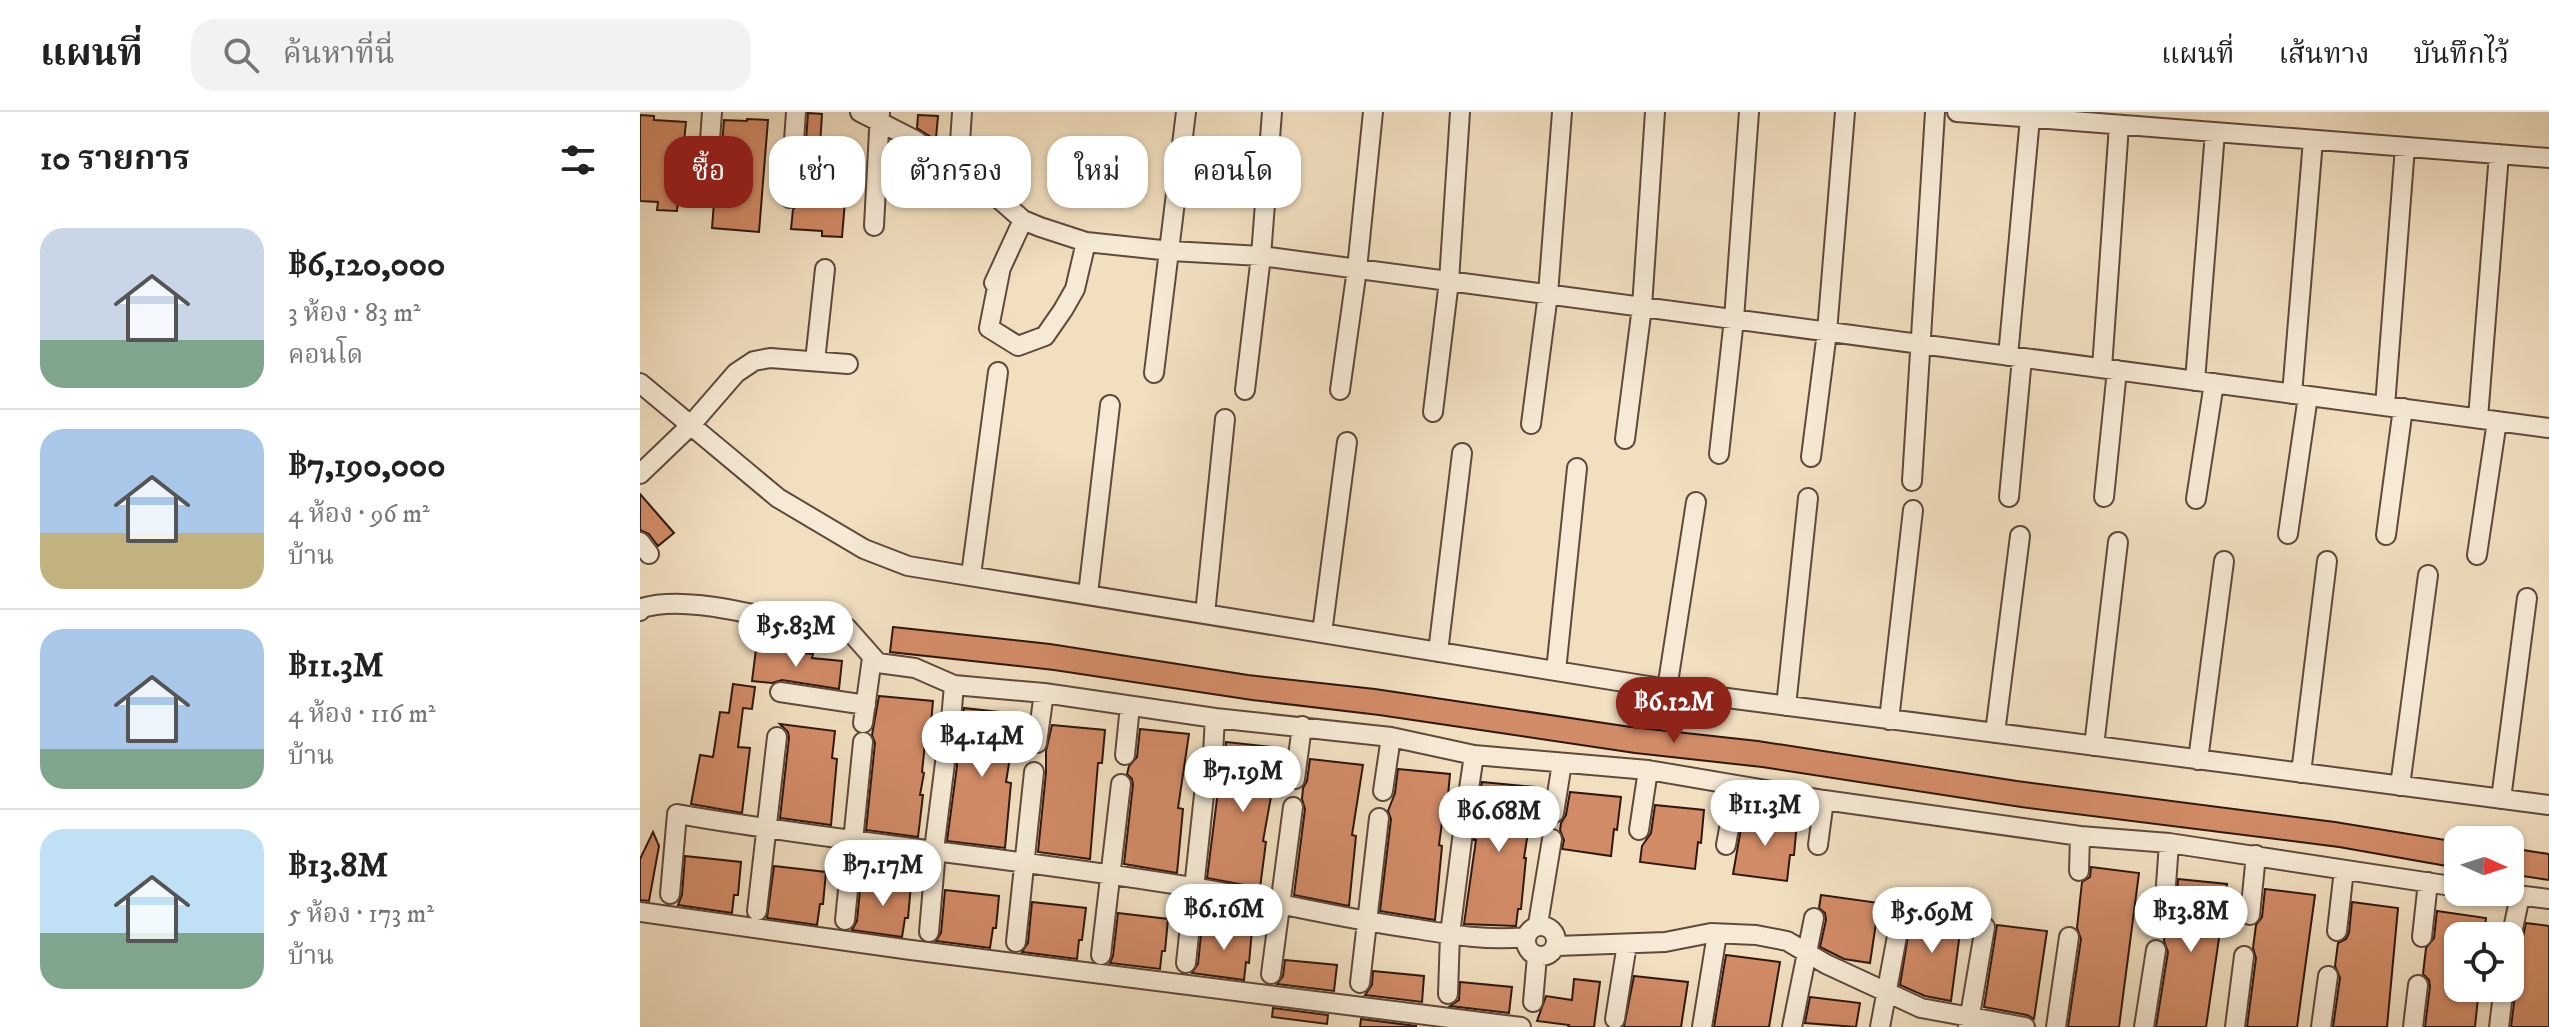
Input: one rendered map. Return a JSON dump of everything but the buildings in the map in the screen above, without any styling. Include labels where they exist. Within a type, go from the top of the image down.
[{"type":"street","points":[[710,136],[712,112]]},
{"type":"street","points":[[794,136],[796,112]]},
{"type":"street","points":[[860,112],[880,117],[909,136]]},
{"type":"street","points":[[960,136],[962,112]]},
{"type":"street","points":[[1154,373],[1186,112]]},
{"type":"street","points":[[1245,390],[1261,256],[1272,112]]},
{"type":"street","points":[[1340,390],[1357,269],[1373,112]]},
{"type":"street","points":[[1433,412],[1449,281],[1460,112]]},
{"type":"street","points":[[1531,424],[1548,294],[1562,112]]},
{"type":"street","points":[[1625,439],[1642,307],[1655,112]]},
{"type":"street","points":[[1719,454],[1734,319],[1749,112]]},
{"type":"street","points":[[1811,457],[1827,332],[1845,112]]},
{"type":"street","points":[[1912,481],[1935,112]]},
{"type":"street","points":[[1957,112],[2549,158]]},
{"type":"street","points":[[874,226],[880,117]]},
{"type":"street","points":[[2009,497],[2030,118]]},
{"type":"street","points":[[2104,497],[2119,125]]},
{"type":"street","points":[[2195,381],[2215,132]]},
{"type":"street","points":[[2288,534],[2300,395],[2313,140]]},
{"type":"street","points":[[2386,535],[2405,147]]},
{"type":"street","points":[[2477,555],[2488,420],[2499,154]]},
{"type":"street","points":[[1009,208],[1023,220],[1086,242],[1261,256],[2549,428]]},
{"type":"street","points":[[983,307],[1023,220]]},
{"type":"street","points":[[1000,272],[989,328],[1018,346],[1045,336],[1063,310],[1075,289],[1086,242]]},
{"type":"street","points":[[815,361],[825,269]]},
{"type":"street","points":[[640,474],[690,426],[736,373],[754,361],[770,358],[848,364]]},
{"type":"street","points":[[971,575],[998,372]]},
{"type":"street","points":[[640,383],[778,498],[864,549],[908,566],[1667,689],[2549,805]]},
{"type":"street","points":[[2196,499],[2214,383]]},
{"type":"street","points":[[1088,594],[1110,405]]},
{"type":"street","points":[[1205,614],[1225,419]]},
{"type":"street","points":[[1322,633],[1347,442]]},
{"type":"street","points":[[1438,652],[1462,453]]},
{"type":"street","points":[[1556,671],[1577,468]]},
{"type":"street","points":[[1786,706],[1808,498]]},
{"type":"street","points":[[1667,689],[1696,502]]},
{"type":"street","points":[[1889,720],[1913,510]]},
{"type":"street","points":[[1995,733],[2020,536]]},
{"type":"street","points":[[2094,746],[2118,542]]},
{"type":"street","points":[[2198,760],[2224,561]]},
{"type":"street","points":[[2301,773],[2327,561]]},
{"type":"street","points":[[2400,786],[2428,575]]},
{"type":"street","points":[[2501,799],[2527,598]]},
{"type":"street","points":[[640,611],[655,603],[687,605],[757,614],[811,626],[847,628],[878,663],[915,668],[954,685],[1044,693],[1215,718],[1391,737],[1474,755],[1648,770],[1824,800],[2080,836],[2169,843],[2444,885]]},
{"type":"street","points":[[780,692],[864,714],[872,658]]},
{"type":"street","points":[[950,732],[954,685]]},
{"type":"street","points":[[1037,743],[1044,693]]},
{"type":"street","points":[[1125,755],[1130,706]]},
{"type":"street","points":[[1212,771],[1215,718]]},
{"type":"street","points":[[1295,779],[1302,726]]},
{"type":"street","points":[[757,911],[777,737]]},
{"type":"street","points":[[1383,791],[1391,737]]},
{"type":"street","points":[[845,920],[863,742]]},
{"type":"street","points":[[929,932],[946,755]]},
{"type":"street","points":[[1467,802],[1474,755]]},
{"type":"street","points":[[1554,813],[1562,763]]},
{"type":"street","points":[[1639,830],[1648,770]]},
{"type":"street","points":[[1016,942],[1034,772]]},
{"type":"street","points":[[1101,955],[1121,784]]},
{"type":"street","points":[[1726,845],[1737,785]]},
{"type":"street","points":[[1186,963],[1204,795]]},
{"type":"street","points":[[1818,845],[1824,800]]},
{"type":"street","points":[[1271,974],[1293,807]]},
{"type":"street","points":[[670,894],[677,814],[765,829],[1195,888],[1367,922],[1450,934],[1509,938],[1549,925],[1557,946]]},
{"type":"street","points":[[1360,983],[1379,818]]},
{"type":"street","points":[[1448,994],[1450,934],[1463,832]]},
{"type":"street","points":[[2079,871],[2080,836]]},
{"type":"street","points":[[1552,839],[1527,949],[1537,956],[1549,955],[1557,946],[1665,942],[1717,934],[1756,935],[1787,941],[1826,964],[1921,1008],[1969,1022],[2025,1027]]},
{"type":"street","points":[[2165,899],[2169,843]]},
{"type":"street","points":[[2250,915],[2256,855]]},
{"type":"street","points":[[2337,931],[2344,870]]},
{"type":"street","points":[[2422,937],[2428,882]]},
{"type":"street","points":[[2524,896],[2549,899]]},
{"type":"street","points":[[640,912],[911,950],[1521,1027]]},
{"type":"street","points":[[1880,1027],[1901,915]]},
{"type":"street","points":[[1792,1027],[1814,918]]},
{"type":"street","points":[[1969,1022],[1985,927]]},
{"type":"street","points":[[1702,1027],[1717,934]]},
{"type":"street","points":[[2056,1027],[2069,937]]},
{"type":"street","points":[[1615,1019],[1627,944]]},
{"type":"street","points":[[2144,1027],[2156,950]]},
{"type":"street","points":[[1533,1002],[1537,956]]},
{"type":"street","points":[[2235,1027],[2244,956]]},
{"type":"street","points":[[2321,1027],[2328,976]]},
{"type":"street","points":[[2413,1027],[2418,985]]},
{"type":"street","points":[[2499,1027],[2502,1002]]}]
